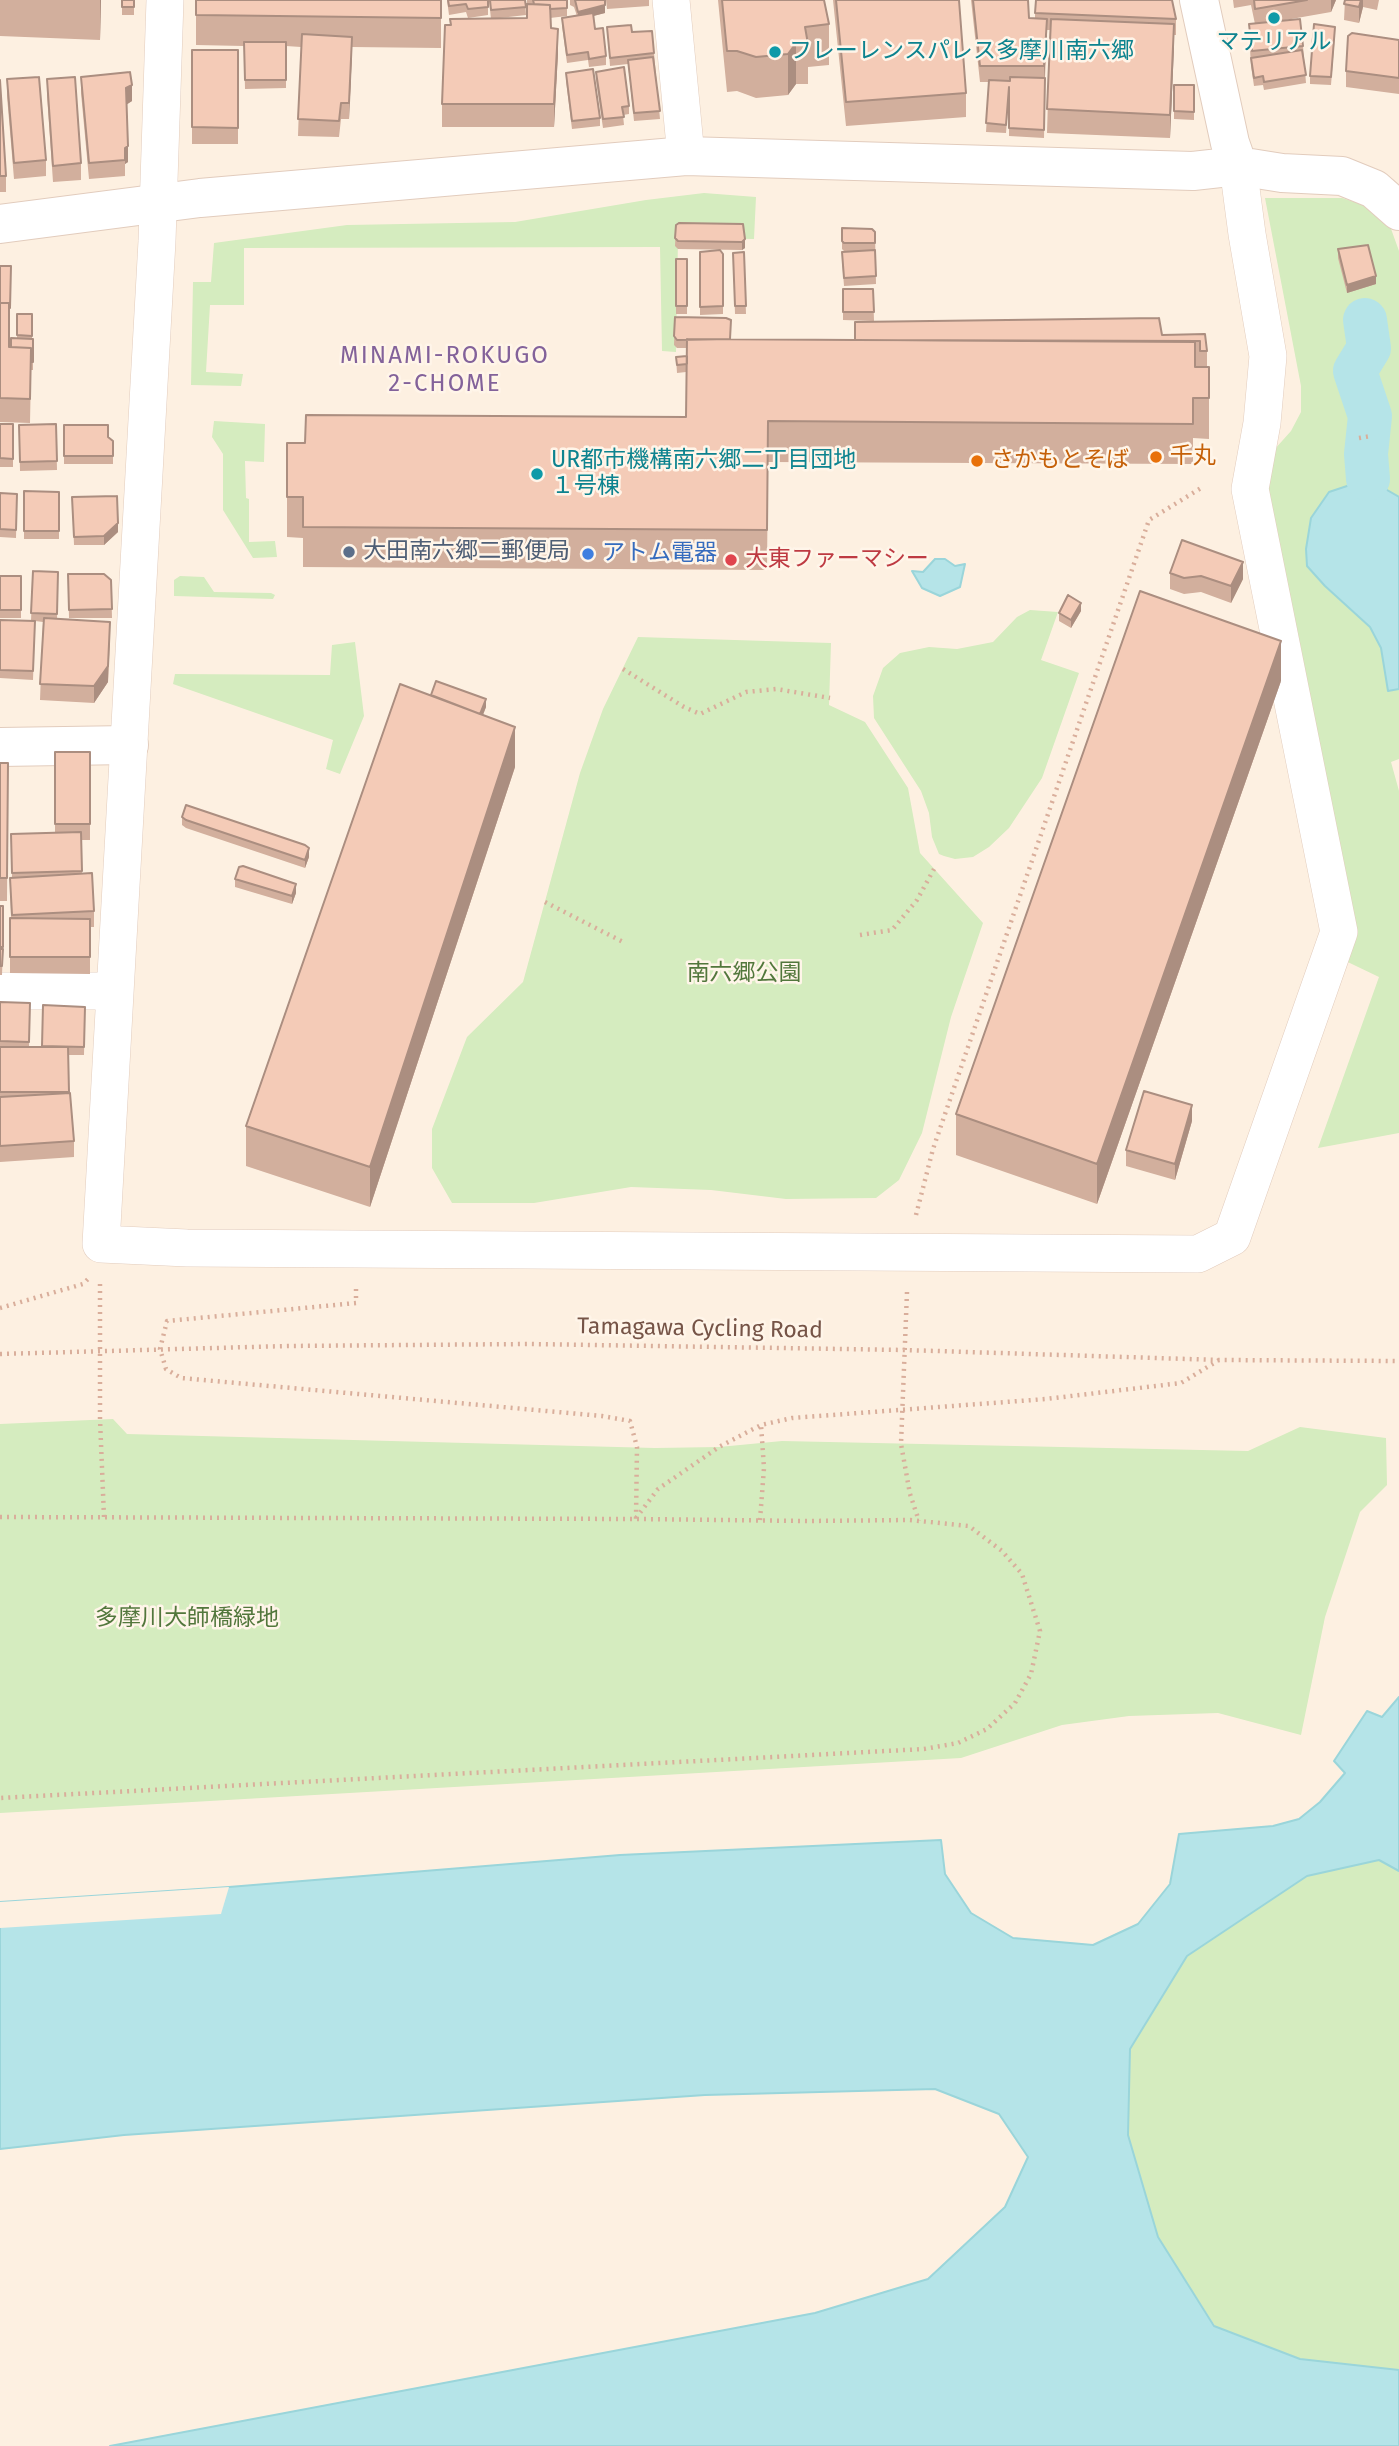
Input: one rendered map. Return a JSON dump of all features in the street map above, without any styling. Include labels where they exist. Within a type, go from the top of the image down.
[{"type":"street","points":[[165,0],[157,203],[101,1244],[201,1248],[1198,1254],[1231,1237],[1339,932],[1250,489],[1262,423],[1268,356],[1238,166],[1230,143],[1199,0]]},
{"type":"street","points":[[671,0],[686,156]]},
{"type":"street","points":[[0,224],[157,203],[686,156],[1193,171],[1238,166],[1282,173],[1342,176],[1374,189],[1399,211]]},
{"type":"street","points":[[0,747],[129,745]]},
{"type":"street","points":[[0,991],[114,990]]},
{"type":"path","points":[[1359,438],[1371,436]]},
{"type":"path","points":[[913,1226],[933,1149],[1149,520],[1201,488]]},
{"type":"path","points":[[622,669],[684,708],[700,713],[746,692],[776,689],[830,698]]},
{"type":"path","points":[[860,935],[892,930],[916,900],[934,869]]},
{"type":"path","points":[[545,902],[625,943]]},
{"type":"path","points":[[0,1308],[83,1284],[91,1277]]},
{"type":"path","points":[[356,1289],[356,1303],[167,1321],[160,1349],[166,1369],[181,1378],[602,1416],[630,1421],[637,1447],[636,1519]]},
{"type":"path","points":[[99,1293],[104,1517]]},
{"type":"path","points":[[906,1316],[901,1444],[910,1494],[919,1521]]},
{"type":"path","name":"Tamagawa Cycling Road","points":[[0,1354],[287,1346],[530,1344],[905,1350],[1219,1360],[1399,1361]]},
{"type":"path","points":[[636,1519],[657,1489],[719,1447],[761,1425],[792,1418],[1045,1399],[1181,1382],[1219,1360]]},
{"type":"path","points":[[760,1520],[764,1468],[761,1425]]},
{"type":"path","points":[[0,1517],[919,1521],[969,1526],[1002,1552],[1022,1574],[1040,1631],[1031,1674],[1015,1703],[988,1729],[958,1744],[924,1749],[0,1798]]},
{"type":"green space","points":[[704,193],[756,197],[754,239],[678,238],[676,352],[662,351],[660,247],[244,248],[244,305],[210,305],[206,372],[243,374],[241,386],[191,385],[193,282],[211,282],[214,243],[347,225],[515,222]]},
{"type":"green space","points":[[1265,198],[1342,198],[1367,206],[1390,226],[1399,251],[1399,759],[1391,762],[1399,791],[1399,1133],[1318,1148],[1379,977],[1331,954],[1265,460],[1291,431],[1301,412],[1301,386]]},
{"type":"green space","points":[[214,421],[265,424],[264,462],[245,461],[246,498],[249,499],[249,542],[275,541],[277,557],[253,558],[223,510],[223,454],[212,437]]},
{"type":"green space","points":[[180,576],[204,577],[214,592],[275,595],[273,599],[174,596],[174,580]]},
{"type":"green space","points":[[1030,610],[1058,612],[1041,660],[1079,673],[1042,778],[1009,828],[989,847],[973,857],[955,859],[944,856],[939,854],[932,837],[929,813],[921,791],[874,718],[873,696],[883,668],[900,653],[929,647],[957,649],[993,642],[1017,617]]},
{"type":"green space","name":"南六郷公園","points":[[638,637],[831,643],[829,705],[865,722],[908,788],[920,853],[983,923],[951,1017],[922,1133],[899,1180],[876,1198],[786,1199],[711,1190],[631,1187],[534,1203],[452,1203],[432,1168],[432,1129],[467,1037],[523,982],[580,773],[603,709]]},
{"type":"green space","points":[[355,642],[364,716],[340,774],[326,769],[333,740],[173,684],[175,674],[330,675],[332,645]]},
{"type":"green space","name":"多摩川大師橋緑地","points":[[113,1419],[127,1434],[655,1448],[719,1447],[782,1441],[1248,1451],[1300,1427],[1386,1438],[1387,1485],[1360,1512],[1325,1617],[1301,1735],[1218,1713],[1129,1716],[1062,1725],[961,1758],[0,1813],[0,1424]]},
{"type":"green space","points":[[1379,1860],[1399,1871],[1399,2370],[1300,2359],[1215,2326],[1158,2237],[1128,2135],[1130,2049],[1187,1956],[1307,1876]]},
{"type":"water","points":[[1368,479],[1399,497],[1399,689],[1388,691],[1381,648],[1370,627],[1307,566],[1306,549],[1311,518],[1329,492]]},
{"type":"water","points":[[935,559],[945,559],[955,566],[965,564],[960,587],[940,596],[922,588],[912,571],[923,572]]},
{"type":"water","points":[[1399,1697],[1399,1871],[1379,1860],[1307,1876],[1187,1956],[1130,2049],[1128,2135],[1158,2237],[1214,2326],[1300,2359],[1399,2370],[1399,2446],[110,2446],[815,2313],[928,2279],[1005,2207],[1028,2157],[999,2114],[935,2089],[705,2095],[124,2135],[0,2149],[0,1902],[229,1887],[620,1855],[941,1840],[945,1874],[971,1913],[1013,1938],[1093,1945],[1138,1924],[1170,1884],[1179,1834],[1273,1826],[1299,1819],[1320,1802],[1345,1773],[1334,1761],[1367,1711],[1382,1717]]},
{"type":"pier","points":[[229,1887],[221,1914],[0,1928],[0,1902]]},
{"type":"building","points":[[122,0],[134,0],[134,7],[122,7]]},
{"type":"building","points":[[196,0],[441,0],[441,18],[196,15]]},
{"type":"building","points":[[448,0],[488,0],[488,7],[468,9],[466,4],[449,6]]},
{"type":"building","points":[[490,0],[525,0],[526,7],[491,10]]},
{"type":"building","points":[[533,0],[567,0],[567,8],[550,9],[550,5],[534,4]]},
{"type":"building","points":[[575,0],[605,0],[605,5],[578,12]]},
{"type":"building","points":[[722,0],[824,0],[829,24],[805,27],[808,44],[796,43],[788,54],[756,57],[727,51]]},
{"type":"building","points":[[836,0],[959,0],[966,93],[846,102]]},
{"type":"building","points":[[973,0],[1028,0],[1029,18],[1047,19],[1044,66],[980,66]]},
{"type":"building","points":[[1036,0],[1172,0],[1176,19],[1035,13]]},
{"type":"building","points":[[1254,0],[1307,0],[1255,9]]},
{"type":"building","points":[[1345,0],[1361,0],[1359,7],[1344,4]]},
{"type":"building","points":[[527,4],[550,5],[551,28],[558,29],[554,104],[442,104],[445,25],[451,25],[450,19],[527,18]]},
{"type":"building","points":[[593,13],[595,29],[603,28],[606,56],[589,59],[588,52],[567,55],[562,18]]},
{"type":"building","points":[[1051,19],[1174,24],[1170,115],[1047,109]]},
{"type":"building","points":[[1300,19],[1303,46],[1252,51],[1249,24]]},
{"type":"building","points":[[1314,24],[1335,27],[1331,77],[1310,76]]},
{"type":"building","points":[[631,25],[632,32],[652,31],[654,53],[610,58],[607,27]]},
{"type":"building","points":[[1352,33],[1399,40],[1399,78],[1346,71],[1348,36]]},
{"type":"building","points":[[302,34],[352,37],[349,103],[341,103],[339,121],[298,119]]},
{"type":"building","points":[[244,42],[286,42],[286,80],[245,80]]},
{"type":"building","points":[[192,50],[238,50],[238,128],[192,127]]},
{"type":"building","points":[[1302,50],[1306,75],[1264,82],[1263,76],[1254,78],[1251,58]]},
{"type":"building","points":[[653,57],[660,111],[634,113],[628,60]]},
{"type":"building","points":[[624,67],[629,106],[622,107],[624,117],[603,119],[596,72]]},
{"type":"building","points":[[593,69],[600,118],[572,121],[566,73]]},
{"type":"building","points":[[130,72],[132,85],[126,88],[128,146],[125,148],[125,160],[89,163],[81,77]]},
{"type":"building","points":[[39,77],[46,160],[14,163],[7,79]]},
{"type":"building","points":[[75,77],[81,163],[53,166],[47,79]]},
{"type":"building","points":[[1010,77],[1045,78],[1044,130],[1009,128],[1009,87],[1006,125],[986,123],[989,80],[1010,81]]},
{"type":"building","points":[[0,80],[6,176],[0,176]]},
{"type":"building","points":[[1174,85],[1194,85],[1194,112],[1174,111]]},
{"type":"building","points":[[743,224],[745,239],[742,242],[678,241],[675,238],[676,225]]},
{"type":"building","points":[[842,228],[872,229],[875,232],[875,243],[844,243]]},
{"type":"building","points":[[1368,245],[1376,276],[1347,285],[1338,249]]},
{"type":"building","points":[[720,250],[723,254],[723,306],[700,307],[700,252]]},
{"type":"building","points":[[875,250],[876,276],[844,278],[842,252]]},
{"type":"building","points":[[744,252],[746,306],[735,306],[733,253]]},
{"type":"building","points":[[676,259],[687,259],[687,306],[676,306]]},
{"type":"building","points":[[0,266],[11,266],[10,308],[9,303],[0,303]]},
{"type":"building","points":[[843,289],[873,289],[874,312],[843,312]]},
{"type":"building","points":[[0,303],[9,303],[9,347],[31,348],[30,399],[0,398]]},
{"type":"building","points":[[17,314],[32,314],[32,336],[17,335]]},
{"type":"building","points":[[675,317],[731,320],[730,339],[677,340],[674,336]]},
{"type":"building","points":[[1159,318],[1162,335],[1205,334],[1207,351],[1200,351],[1200,341],[855,340],[855,322]]},
{"type":"building","points":[[11,338],[33,339],[33,362],[31,348],[11,347]]},
{"type":"building","name":"UR都市機構南六郷二丁目団地 １号棟","points":[[687,339],[1195,342],[1195,367],[1209,367],[1209,398],[1193,398],[1193,424],[768,421],[767,530],[303,527],[303,497],[287,497],[287,443],[305,443],[306,415],[686,417]]},
{"type":"building","points":[[687,356],[687,364],[677,365],[676,357]]},
{"type":"building","points":[[0,424],[13,424],[13,459],[0,458]]},
{"type":"building","points":[[56,424],[57,461],[20,462],[19,425]]},
{"type":"building","points":[[64,425],[108,425],[108,437],[113,441],[113,456],[64,456]]},
{"type":"building","points":[[24,491],[59,492],[59,531],[24,531]]},
{"type":"building","points":[[0,493],[17,494],[16,530],[0,529]]},
{"type":"building","points":[[117,496],[118,523],[104,536],[74,537],[72,497]]},
{"type":"building","points":[[1182,540],[1243,562],[1231,586],[1201,576],[1184,578],[1170,573]]},
{"type":"building","points":[[33,571],[58,572],[57,614],[31,613]]},
{"type":"building","points":[[68,574],[104,574],[111,580],[112,609],[69,610]]},
{"type":"building","points":[[0,576],[21,576],[21,610],[0,610]]},
{"type":"building","points":[[1140,591],[1281,641],[1097,1164],[956,1114]]},
{"type":"building","points":[[1068,595],[1081,603],[1071,620],[1059,613]]},
{"type":"building","points":[[44,618],[110,622],[108,666],[94,686],[40,684]]},
{"type":"building","points":[[0,620],[35,621],[33,671],[0,670]]},
{"type":"building","points":[[436,681],[486,699],[480,714],[431,695]]},
{"type":"building","points":[[400,684],[515,727],[370,1167],[246,1126]]},
{"type":"building","points":[[55,752],[90,752],[90,824],[55,824]]},
{"type":"building","points":[[0,763],[8,763],[7,878],[0,878]]},
{"type":"building","points":[[186,805],[305,845],[309,848],[305,860],[186,820],[182,817]]},
{"type":"building","points":[[81,832],[82,871],[12,873],[11,834]]},
{"type":"building","points":[[243,866],[296,884],[292,896],[235,879],[239,867]]},
{"type":"building","points":[[92,873],[94,911],[12,915],[10,878]]},
{"type":"building","points":[[0,906],[3,906],[3,947],[0,947]]},
{"type":"building","points":[[10,918],[90,919],[90,957],[10,957]]},
{"type":"building","points":[[0,949],[3,949],[2,966],[0,966]]},
{"type":"building","points":[[0,1002],[30,1003],[29,1042],[0,1041]]},
{"type":"building","points":[[43,1005],[85,1007],[84,1047],[42,1046]]},
{"type":"building","points":[[0,1047],[68,1047],[69,1092],[0,1092]]},
{"type":"building","points":[[1144,1091],[1192,1105],[1175,1164],[1126,1150]]},
{"type":"building","points":[[70,1093],[74,1141],[0,1146],[0,1097]]},
{"type":"waterway","points":[[1365,320],[1369,348],[1355,371],[1370,416],[1366,454],[1368,479]]},
{"type":"place","name":"マテリアル","points":[[1274,18]]},
{"type":"place","name":"フレーレンスパレス多摩川南六郷","points":[[775,52]]},
{"type":"place","name":"千丸","points":[[1156,457]]},
{"type":"place","name":"さかもとそば","points":[[977,461]]},
{"type":"place","name":"UR都市機構南六郷二丁目団地 １号棟","points":[[537,474]]},
{"type":"place","name":"大田南六郷二郵便局","points":[[349,552]]},
{"type":"place","name":"アトム電器","points":[[588,554]]},
{"type":"place","name":"大東ファーマシー","points":[[731,560]]},
{"type":"district","name":"MINAMI-ROKUGO 2-CHOME","points":[[445,370]]}]
